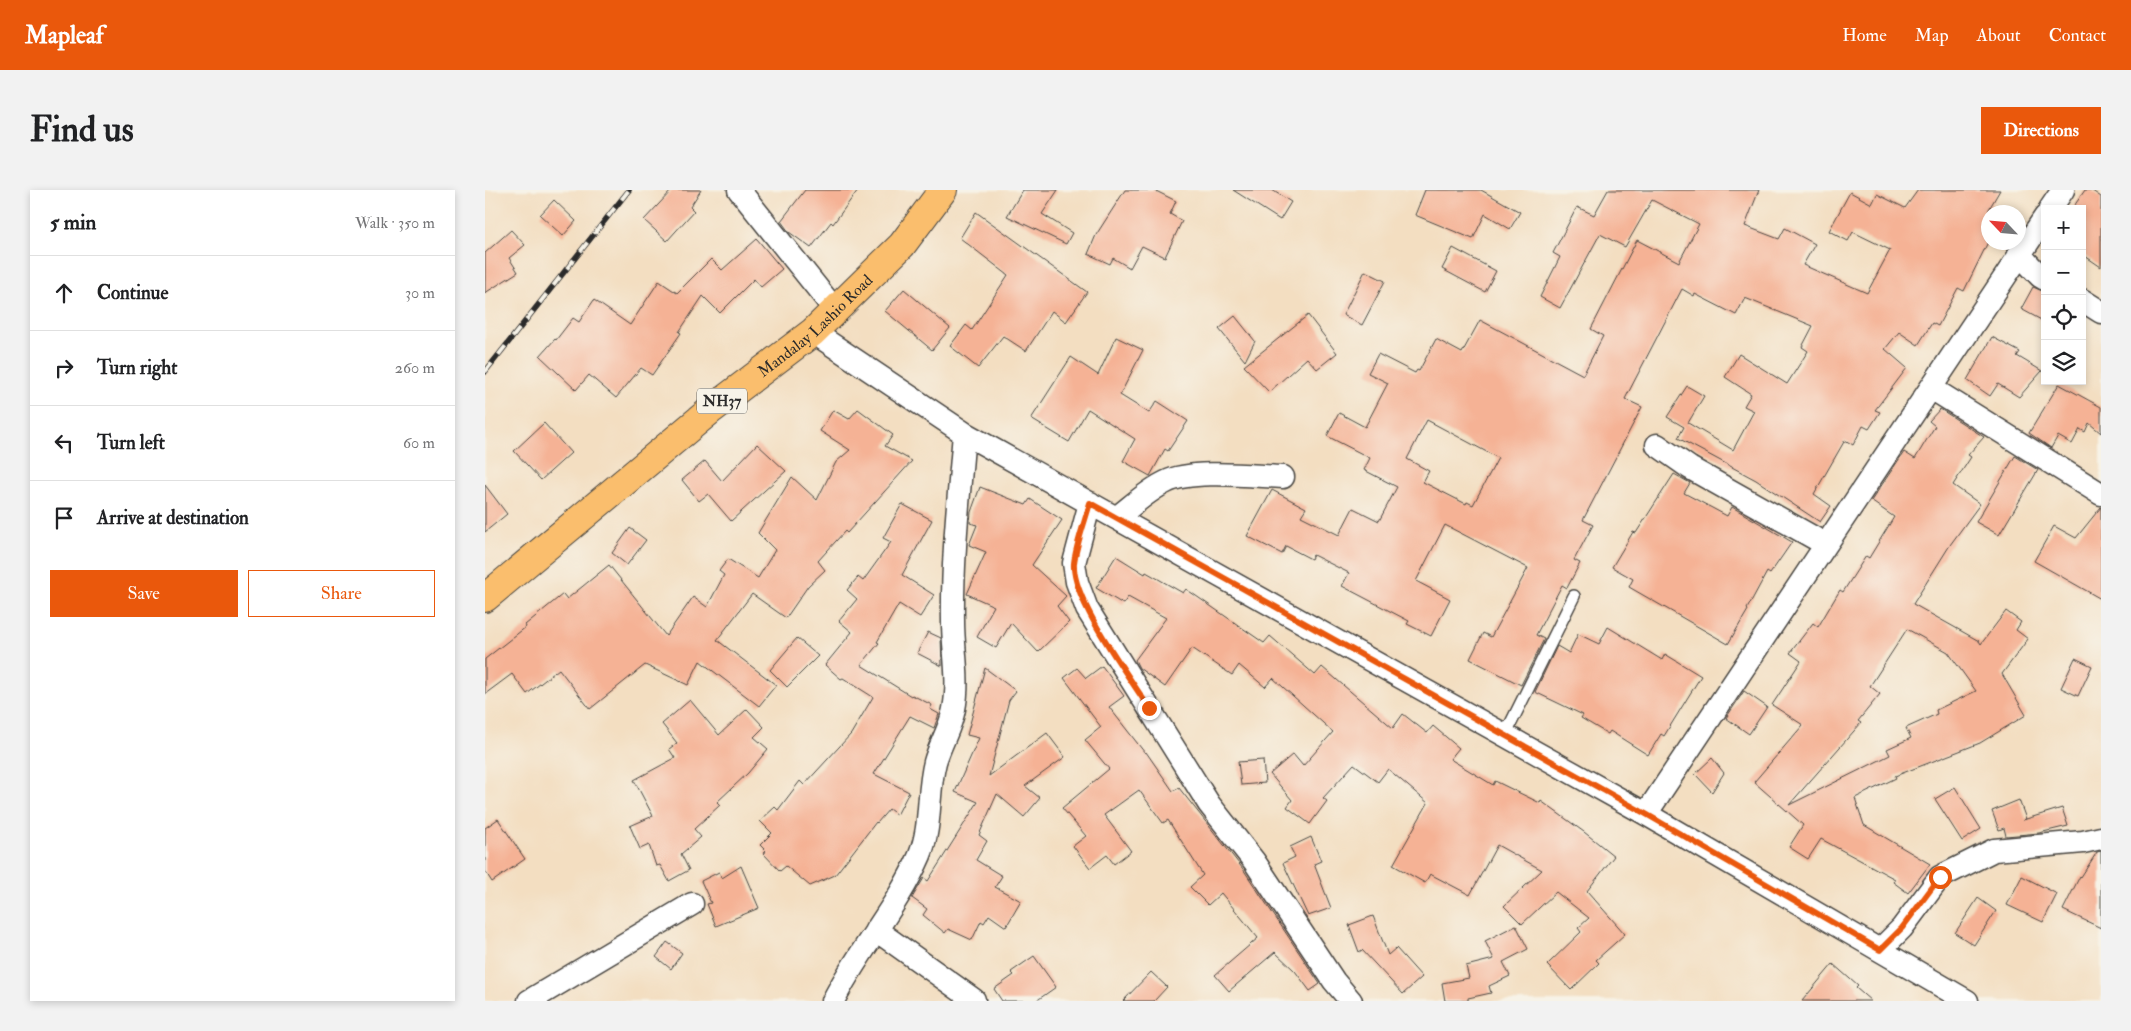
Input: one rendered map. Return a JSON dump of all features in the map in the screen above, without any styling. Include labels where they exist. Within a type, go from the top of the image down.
[{"type":"highway","name":"Mandalay Lashio Road","points":[[485,598],[712,409],[813,332],[902,245],[943,190]]},
{"type":"street","points":[[739,190],[835,310]]},
{"type":"street","points":[[2053,205],[2063,190]]},
{"type":"street","points":[[1646,814],[2041,223]]},
{"type":"street","points":[[2019,254],[2041,277]]},
{"type":"street","points":[[2086,303],[2101,312]]},
{"type":"street","points":[[813,332],[963,433],[1646,814],[1967,1001]]},
{"type":"street","points":[[1931,388],[2101,494]]},
{"type":"street","points":[[833,1001],[920,855],[929,821],[935,761],[948,732],[955,708],[957,684],[953,622],[954,551],[963,433]]},
{"type":"street","points":[[1657,445],[1690,468],[1825,544]]},
{"type":"street","points":[[1116,518],[1146,494],[1167,481],[1190,475],[1283,477]]},
{"type":"street","points":[[1090,503],[1074,563],[1077,582],[1087,609],[1209,804],[1254,861],[1334,980],[1351,1001]]},
{"type":"street","points":[[1880,950],[1902,928],[1940,877],[1994,850],[2083,842],[2101,838]]},
{"type":"street","points":[[529,1001],[692,904]]},
{"type":"street","points":[[876,930],[974,1000]]},
{"type":"lane","points":[[1505,735],[1574,596]]},
{"type":"building","points":[[672,190],[701,190],[690,207],[694,211],[667,241],[644,220]]},
{"type":"building","points":[[805,190],[858,190],[833,224],[831,222],[811,248],[789,232],[781,221]]},
{"type":"building","points":[[1023,190],[1058,190],[1042,214],[1072,233],[1066,244],[1007,216]]},
{"type":"building","points":[[1125,190],[1154,190],[1176,201],[1170,214],[1182,221],[1165,257],[1142,246],[1130,268],[1113,258],[1110,264],[1088,254],[1096,235]]},
{"type":"building","points":[[1233,190],[1272,190],[1291,202],[1280,220]]},
{"type":"building","points":[[1425,190],[1481,190],[1520,212],[1510,229],[1485,214],[1473,239],[1415,215]]},
{"type":"building","points":[[1608,190],[1759,190],[1745,226],[1779,239],[1785,228],[1815,244],[1803,265],[1867,293],[1890,250],[1853,232],[1848,241],[1829,231],[1850,192],[1872,204],[1877,194],[1905,208],[1918,190],[2000,190],[1991,205],[1981,205],[1981,250],[1984,250],[1964,291],[1958,288],[1938,326],[1932,323],[1918,345],[1899,332],[1885,349],[1907,368],[1875,410],[1880,412],[1869,429],[1863,426],[1853,445],[1845,440],[1814,494],[1831,506],[1820,522],[1756,480],[1678,438],[1684,427],[1667,417],[1687,386],[1704,396],[1688,423],[1733,450],[1754,411],[1744,406],[1751,394],[1725,377],[1739,354],[1787,384],[1808,351],[1802,347],[1813,326],[1745,298],[1736,315],[1682,289],[1625,399],[1642,407],[1583,520],[1593,525],[1574,560],[1580,563],[1567,588],[1562,585],[1536,635],[1544,639],[1521,685],[1470,659],[1483,633],[1491,637],[1528,568],[1445,525],[1416,581],[1450,599],[1431,636],[1407,624],[1409,621],[1342,586],[1349,573],[1313,555],[1311,559],[1286,546],[1282,554],[1247,536],[1272,490],[1306,508],[1301,516],[1339,535],[1353,508],[1379,521],[1397,487],[1364,470],[1370,458],[1327,436],[1339,413],[1365,427],[1388,383],[1368,373],[1378,354],[1415,373],[1417,370],[1419,371],[1436,339],[1462,353],[1480,320],[1583,375],[1603,336],[1591,329],[1637,240],[1679,262],[1699,224],[1652,200],[1625,247],[1600,234],[1560,308],[1540,297],[1560,257],[1553,253],[1577,207],[1594,215]],"holes":[[[1427,420],[1498,458],[1473,505],[1467,502],[1466,504],[1423,482],[1429,471],[1407,459]]]},
{"type":"building","points":[[2085,190],[2091,190],[2101,197],[2101,267],[2086,257],[2086,205],[2075,205]]},
{"type":"building","points":[[554,200],[576,221],[563,236],[540,215]]},
{"type":"building","points":[[976,212],[1087,292],[1066,322],[1052,311],[1026,351],[1003,336],[978,368],[950,346],[966,325],[972,330],[1008,275],[960,238]]},
{"type":"building","points":[[511,230],[525,245],[509,258],[518,272],[485,293],[485,253]]},
{"type":"building","points":[[757,239],[782,269],[761,287],[754,279],[720,313],[703,296],[679,332],[681,333],[652,375],[641,368],[616,398],[589,375],[576,390],[540,356],[556,340],[573,318],[579,322],[594,300],[630,325],[659,281],[677,293],[711,259],[722,270]]},
{"type":"building","points":[[1453,248],[1496,271],[1485,292],[1442,269]]},
{"type":"building","points":[[1365,271],[1385,281],[1362,325],[1343,315]]},
{"type":"building","points":[[2033,287],[2041,290],[2041,320],[2021,309]]},
{"type":"building","points":[[904,289],[950,328],[932,350],[885,311]]},
{"type":"building","points":[[1308,315],[1337,353],[1317,369],[1307,358],[1269,392],[1244,366]]},
{"type":"building","points":[[1235,316],[1255,341],[1245,361],[1219,329]]},
{"type":"building","points":[[1116,337],[1143,350],[1120,395],[1149,413],[1157,401],[1188,421],[1168,451],[1165,449],[1150,476],[1123,461],[1135,439],[1088,409],[1069,442],[1031,419],[1071,357],[1098,375]]},
{"type":"building","points":[[1992,337],[2020,352],[2017,356],[2041,370],[2019,397],[1998,384],[1990,396],[1967,380]]},
{"type":"building","points":[[2058,385],[2101,407],[2101,433],[2089,423],[2085,432],[2080,429],[2072,444],[2058,436],[2051,448],[2029,433]]},
{"type":"building","points":[[858,409],[893,435],[885,446],[912,461],[847,533],[845,531],[818,561],[825,570],[808,586],[786,618],[752,594],[717,640],[776,685],[759,706],[700,661],[688,685],[645,665],[590,709],[559,669],[527,694],[512,674],[485,694],[485,659],[526,627],[525,625],[563,594],[567,599],[609,565],[666,636],[693,597],[707,607],[724,575],[719,571],[728,559],[758,578],[775,550],[758,533],[792,477],[817,500],[836,462],[850,450],[820,431],[833,410],[849,419]]},
{"type":"building","points":[[1940,409],[1984,437],[1968,455],[1971,457],[1953,485],[1980,504],[1950,545],[1913,604],[1979,641],[1981,644],[2006,611],[2021,622],[2016,630],[2028,639],[2002,674],[2026,715],[1980,743],[1895,776],[1896,778],[1855,798],[1864,825],[1930,864],[1908,893],[1893,882],[1895,879],[1821,839],[1808,859],[1789,847],[1803,825],[1754,782],[1803,725],[1772,705],[1801,661],[1790,653],[1813,623],[1818,627],[1840,590],[1843,592],[1866,556],[1869,558],[1894,517],[1871,501],[1904,452],[1915,459],[1935,426],[1929,421]],"holes":[[[1907,629],[1948,652],[1976,691],[1936,710],[1937,714],[1906,728],[1911,738],[1887,749],[1890,755],[1789,805],[1861,723],[1858,721],[1880,694],[1870,686]]]},
{"type":"building","points":[[544,423],[571,453],[541,480],[514,451]]},
{"type":"building","points":[[757,444],[786,471],[731,521],[708,494],[699,501],[682,480],[705,461],[722,481]]},
{"type":"building","points":[[2015,456],[2038,470],[1999,535],[1976,522]]},
{"type":"building","points":[[1674,474],[1690,483],[1684,493],[1727,516],[1732,507],[1792,542],[1770,574],[1767,572],[1728,644],[1629,587],[1633,579],[1612,567],[1633,532],[1636,533]]},
{"type":"building","points":[[485,485],[507,514],[485,532]]},
{"type":"building","points":[[980,487],[1026,505],[1030,499],[1062,520],[1032,565],[1066,596],[1057,606],[1069,622],[1038,652],[1011,623],[996,648],[977,637],[994,606],[967,594],[986,552],[969,545],[977,525],[970,523],[971,512]]},
{"type":"building","points":[[902,504],[932,520],[902,575],[934,595],[920,617],[899,604],[877,642],[879,643],[861,665],[911,696],[932,705],[930,709],[939,714],[934,728],[910,716],[874,774],[909,792],[897,815],[889,809],[876,822],[835,875],[810,886],[786,866],[780,871],[763,853],[766,851],[760,845],[772,833],[760,821],[775,807],[778,810],[800,781],[804,785],[851,734],[873,697],[843,678],[841,679],[825,665],[852,632],[839,621],[857,599],[847,590],[858,577],[863,581],[891,542],[883,538]]},
{"type":"building","points":[[2101,507],[2101,599],[2034,561],[2054,526],[2076,538]]},
{"type":"building","points":[[630,528],[646,540],[627,565],[612,553]]},
{"type":"building","points":[[1116,556],[1145,574],[1146,572],[1183,593],[1186,589],[1264,643],[1270,636],[1315,675],[1322,667],[1393,728],[1403,714],[1427,733],[1433,726],[1459,748],[1450,759],[1493,785],[1495,781],[1540,803],[1541,801],[1584,832],[1614,856],[1587,891],[1625,934],[1596,960],[1599,963],[1571,990],[1547,965],[1581,932],[1578,928],[1589,918],[1556,892],[1522,924],[1504,906],[1542,870],[1497,845],[1470,895],[1430,874],[1425,883],[1393,865],[1428,803],[1388,769],[1378,782],[1354,764],[1323,798],[1327,801],[1310,824],[1287,807],[1292,800],[1270,774],[1293,754],[1303,766],[1333,732],[1273,678],[1265,687],[1239,665],[1232,675],[1192,648],[1165,687],[1139,668],[1135,660],[1166,618],[1128,597],[1123,604],[1096,588]]},
{"type":"building","points":[[1608,627],[1662,660],[1665,654],[1701,676],[1664,736],[1661,734],[1648,755],[1610,731],[1608,734],[1581,718],[1583,715],[1535,692],[1557,646],[1569,653],[1578,634],[1599,644]]},
{"type":"building","points":[[928,632],[941,638],[942,666],[917,653]]},
{"type":"building","points":[[797,638],[818,656],[787,687],[770,670]]},
{"type":"building","points":[[2075,658],[2092,666],[2078,696],[2061,688]]},
{"type":"building","points":[[1102,666],[1124,696],[1109,707],[1146,752],[1173,791],[1179,788],[1243,869],[1320,984],[1310,991],[1295,971],[1275,952],[1229,991],[1215,975],[1258,938],[1221,893],[1208,905],[1190,887],[1203,875],[1168,820],[1163,823],[1139,790],[1104,815],[1131,851],[1114,864],[1107,855],[1090,868],[1073,846],[1086,836],[1062,808],[1109,769],[1085,740],[1101,727],[1064,678],[1077,668],[1086,678]]},
{"type":"building","points":[[985,668],[1016,691],[1009,700],[989,776],[1047,733],[1065,757],[1025,786],[1040,798],[1024,817],[997,794],[979,835],[987,841],[976,860],[1002,876],[995,887],[1021,901],[1006,927],[989,915],[984,923],[981,921],[972,940],[948,929],[945,933],[923,915],[927,909],[912,898],[924,878],[928,881],[978,802],[955,792],[979,738],[967,735]]},
{"type":"building","points":[[1744,691],[1767,707],[1749,734],[1726,718]]},
{"type":"building","points":[[690,700],[719,735],[747,709],[764,727],[754,737],[768,749],[748,773],[717,802],[720,805],[694,829],[701,837],[681,854],[689,870],[669,881],[660,865],[656,866],[649,845],[640,849],[630,826],[653,816],[634,780],[675,758],[669,749],[677,743],[662,724]]},
{"type":"building","points":[[1712,758],[1724,773],[1712,792],[1695,774]]},
{"type":"building","points":[[1263,760],[1265,783],[1241,785],[1238,762]]},
{"type":"building","points":[[1955,787],[1981,829],[1962,841],[1935,799]]},
{"type":"building","points":[[2019,800],[2026,819],[2023,820],[2062,808],[2068,826],[2039,833],[2006,836],[2004,828],[1999,830],[1992,811]]},
{"type":"building","points":[[498,819],[525,859],[492,882],[485,871],[485,828]]},
{"type":"building","points":[[1311,837],[1321,861],[1314,864],[1331,908],[1308,916],[1283,863],[1295,857],[1290,847]]},
{"type":"building","points":[[2101,851],[2101,928],[2063,910],[2080,876],[2097,852]]},
{"type":"building","points":[[741,866],[759,908],[716,926],[707,904],[711,903],[701,881],[719,872],[722,878]]},
{"type":"building","points":[[2022,876],[2057,894],[2043,922],[2007,905]]},
{"type":"building","points":[[1978,898],[1996,911],[1974,945],[1955,933]]},
{"type":"building","points":[[1373,916],[1388,955],[1396,948],[1422,977],[1403,994],[1362,950],[1359,952],[1349,925]]},
{"type":"building","points":[[1516,925],[1528,949],[1503,962],[1510,976],[1489,986],[1491,993],[1468,998],[1468,1001],[1445,1001],[1442,983],[1469,978],[1466,966],[1494,959],[1485,941]]},
{"type":"building","points":[[667,942],[682,953],[671,969],[656,957]]},
{"type":"building","points":[[1034,956],[1056,987],[1036,1001],[1002,1001],[994,989],[1014,975],[1011,972]]},
{"type":"building","points":[[1833,964],[1858,986],[1856,988],[1871,1001],[1802,1001]]},
{"type":"building","points":[[1151,972],[1167,987],[1154,1001],[1123,1001]]},
{"type":"railway","points":[[485,372],[629,190]]},
{"type":"route","points":[[1149,708],[1087,609],[1077,582],[1074,563],[1090,503],[1646,814],[1880,950],[1902,928],[1940,877]]}]
